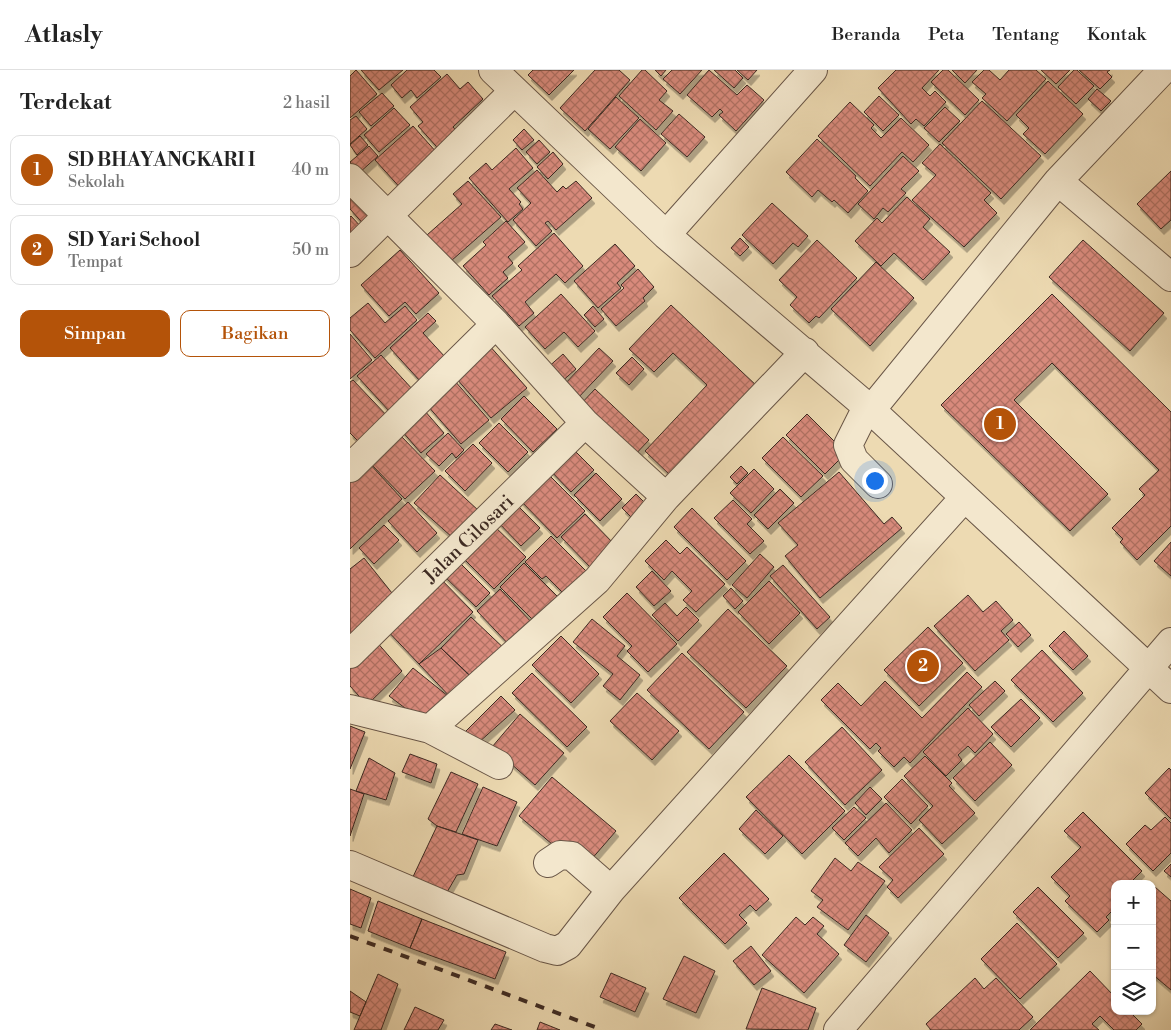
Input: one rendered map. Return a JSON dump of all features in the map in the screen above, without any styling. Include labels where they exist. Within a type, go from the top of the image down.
[{"type":"street","points":[[493,70],[666,235],[869,408],[1171,690]]},
{"type":"street","points":[[666,235],[813,70]]},
{"type":"street","points":[[878,484],[854,460],[848,445],[869,408],[1058,181],[1163,70]]},
{"type":"street","points":[[350,254],[514,91]]},
{"type":"street","points":[[350,178],[496,324],[585,423],[666,497]]},
{"type":"street","points":[[1058,181],[1171,277]]},
{"type":"street","points":[[350,468],[496,324]]},
{"type":"street","points":[[430,729],[597,580],[666,497],[805,352]]},
{"type":"street","name":"Jalan Cilosari","points":[[350,654],[585,423]]},
{"type":"street","points":[[350,865],[545,948],[557,951],[568,944],[611,890],[964,498]]},
{"type":"street","points":[[838,1030],[1171,642]]},
{"type":"street","points":[[350,709],[430,729],[481,764]]},
{"type":"street","points":[[548,863],[560,855],[572,856],[611,890]]},
{"type":"building","points":[[356,70],[377,94],[350,118],[350,76]]},
{"type":"building","points":[[361,70],[403,70],[379,90]]},
{"type":"building","points":[[407,70],[434,70],[441,77],[417,98],[411,90],[402,98],[391,85]]},
{"type":"building","points":[[533,70],[574,70],[549,95],[528,75]]},
{"type":"building","points":[[595,70],[619,70],[630,80],[585,131],[560,108]]},
{"type":"building","points":[[642,70],[645,70],[667,91],[659,100],[673,111],[656,130],[619,96]]},
{"type":"building","points":[[655,70],[666,70],[661,76]]},
{"type":"building","points":[[672,70],[702,70],[680,94],[663,79]]},
{"type":"building","points":[[709,70],[737,95],[747,85],[764,100],[736,131],[719,115],[723,112],[720,109],[712,117],[687,95]]},
{"type":"building","points":[[714,70],[735,70],[743,78],[734,88]]},
{"type":"building","points":[[737,70],[757,70],[748,80]]},
{"type":"building","points":[[896,70],[939,70],[922,88],[930,96],[935,91],[946,102],[924,126],[916,119],[911,124],[878,88]]},
{"type":"building","points":[[943,70],[948,70],[979,100],[965,115],[931,82]]},
{"type":"building","points":[[952,70],[977,70],[965,83]]},
{"type":"building","points":[[984,70],[989,70],[1000,80],[1009,70],[1036,70],[1046,79],[1007,121],[982,98],[986,94],[972,82]]},
{"type":"building","points":[[1041,70],[1070,70],[1056,84]]},
{"type":"building","points":[[1074,70],[1077,70],[1094,86],[1076,104],[1058,87]]},
{"type":"building","points":[[1079,70],[1110,70],[1107,72],[1112,77],[1100,89]]},
{"type":"building","points":[[447,74],[460,89],[468,82],[483,99],[453,127],[463,138],[444,155],[418,126],[423,122],[410,107]]},
{"type":"building","points":[[1048,81],[1083,114],[1045,154],[1023,134],[1029,128],[1016,115]]},
{"type":"building","points":[[1097,89],[1111,101],[1101,111],[1088,99]]},
{"type":"building","points":[[382,93],[394,106],[371,126],[359,112]]},
{"type":"building","points":[[879,96],[899,115],[883,131],[864,112]]},
{"type":"building","points":[[616,97],[639,118],[610,149],[588,129]]},
{"type":"building","points":[[982,101],[1041,156],[1001,199],[942,143]]},
{"type":"building","points":[[850,102],[874,125],[871,128],[881,138],[901,118],[929,145],[913,162],[902,152],[870,186],[818,136]]},
{"type":"building","points":[[945,107],[960,121],[939,142],[924,128]]},
{"type":"building","points":[[394,108],[410,125],[379,152],[364,135]]},
{"type":"building","points":[[679,114],[705,137],[687,157],[661,134]]},
{"type":"building","points":[[356,116],[367,129],[350,144],[350,120]]},
{"type":"building","points":[[640,119],[666,143],[641,171],[615,147]]},
{"type":"building","points":[[413,126],[438,154],[404,192],[375,160]]},
{"type":"building","points":[[524,129],[534,140],[522,150],[513,140]]},
{"type":"building","points":[[360,136],[368,145],[357,155],[350,145]]},
{"type":"building","points":[[817,139],[856,176],[855,178],[868,191],[848,213],[834,200],[832,202],[818,190],[812,197],[786,172]]},
{"type":"building","points":[[539,140],[550,152],[537,164],[526,152]]},
{"type":"building","points":[[940,144],[991,193],[984,200],[997,213],[964,247],[912,200],[936,175],[922,163]]},
{"type":"building","points":[[369,146],[378,156],[359,173],[350,162]]},
{"type":"building","points":[[516,148],[533,168],[509,189],[521,202],[519,204],[523,209],[508,222],[469,178],[486,163],[492,170]]},
{"type":"building","points":[[553,152],[563,164],[548,179],[537,167]]},
{"type":"building","points":[[903,156],[919,171],[901,189],[906,193],[888,212],[883,208],[874,219],[858,204]]},
{"type":"building","points":[[537,170],[557,192],[563,186],[566,189],[576,181],[592,198],[556,230],[548,221],[545,223],[552,231],[536,246],[513,220],[531,203],[517,188]]},
{"type":"building","points":[[1171,171],[1171,220],[1161,229],[1137,204]]},
{"type":"building","points":[[468,181],[501,217],[451,261],[427,235],[462,204],[453,194]]},
{"type":"building","points":[[357,192],[379,216],[366,227],[350,209],[350,198]]},
{"type":"building","points":[[907,197],[930,219],[923,227],[950,252],[923,280],[894,253],[881,266],[855,241],[877,218],[882,223]]},
{"type":"building","points":[[772,203],[808,236],[798,247],[793,243],[773,264],[742,235]]},
{"type":"building","points":[[350,217],[363,229],[350,241]]},
{"type":"building","points":[[506,221],[525,242],[508,257],[513,263],[503,272],[508,278],[489,295],[463,266],[486,245],[483,242]]},
{"type":"building","points":[[554,233],[583,266],[565,283],[556,274],[525,302],[534,313],[519,326],[492,296],[522,270],[518,266]]},
{"type":"building","points":[[740,238],[749,247],[740,256],[731,248]]},
{"type":"building","points":[[817,240],[857,278],[819,318],[816,316],[809,323],[790,305],[797,297],[779,280]]},
{"type":"building","points":[[1083,240],[1164,313],[1130,351],[1049,277]]},
{"type":"building","points":[[615,244],[635,266],[617,283],[621,288],[598,308],[574,281]]},
{"type":"building","points":[[400,250],[439,293],[416,314],[405,302],[389,316],[361,285]]},
{"type":"building","points":[[876,262],[914,298],[870,346],[831,309]]},
{"type":"building","points":[[638,269],[654,287],[643,298],[645,301],[616,326],[601,309],[624,288],[621,285]]},
{"type":"building","points":[[561,294],[595,331],[578,347],[564,332],[545,349],[525,327]]},
{"type":"building","points":[[1052,294],[1171,412],[1171,526],[1137,560],[1120,542],[1123,539],[1112,528],[1145,495],[1139,489],[1159,470],[1052,363],[1014,400],[1108,494],[1070,531],[941,405]]},
{"type":"building","points":[[368,303],[385,323],[405,306],[417,320],[375,358],[350,330],[350,318]]},
{"type":"building","points":[[671,305],[758,387],[672,477],[645,451],[707,385],[673,353],[654,372],[629,349]]},
{"type":"building","points":[[593,306],[604,319],[595,327],[584,315]]},
{"type":"building","points":[[428,313],[436,321],[423,333],[446,358],[420,381],[390,348]]},
{"type":"building","points":[[350,334],[372,360],[350,379]]},
{"type":"building","points":[[488,344],[527,388],[491,418],[456,378]]},
{"type":"building","points":[[599,348],[613,361],[576,400],[562,387]]},
{"type":"building","points":[[563,354],[576,369],[560,383],[546,369]]},
{"type":"building","points":[[381,355],[414,391],[390,412],[357,376]]},
{"type":"building","points":[[632,357],[644,369],[629,385],[616,373]]},
{"type":"building","points":[[353,380],[390,419],[362,445],[350,433],[350,382]]},
{"type":"building","points":[[454,380],[489,420],[461,444],[427,405]]},
{"type":"building","points":[[595,389],[649,440],[632,458],[578,407]]},
{"type":"building","points":[[524,396],[557,429],[533,452],[501,419]]},
{"type":"building","points":[[424,410],[444,433],[421,453],[401,430]]},
{"type":"building","points":[[807,414],[846,453],[825,474],[786,435]]},
{"type":"building","points":[[499,423],[528,452],[508,472],[479,443]]},
{"type":"building","points":[[448,433],[464,450],[456,458],[452,453],[439,466],[426,454]]},
{"type":"building","points":[[400,435],[435,471],[405,499],[370,463]]},
{"type":"building","points":[[783,437],[823,476],[801,497],[762,458]]},
{"type":"building","points":[[473,444],[492,463],[465,491],[445,471]]},
{"type":"building","points":[[568,444],[594,470],[571,492],[546,466]]},
{"type":"building","points":[[369,463],[402,499],[350,549],[350,481]]},
{"type":"building","points":[[741,466],[748,473],[737,484],[730,477]]},
{"type":"building","points":[[754,469],[774,489],[751,513],[730,493]]},
{"type":"building","points":[[544,470],[585,511],[557,538],[517,497]]},
{"type":"building","points":[[839,472],[884,524],[892,517],[902,528],[820,598],[785,556],[798,545],[778,523]]},
{"type":"building","points":[[596,473],[622,499],[600,521],[574,495]]},
{"type":"building","points":[[440,475],[479,511],[453,538],[414,503]]},
{"type":"building","points":[[780,489],[794,503],[768,529],[754,515]]},
{"type":"building","points":[[636,494],[651,509],[637,523],[622,508]]},
{"type":"building","points":[[733,500],[752,519],[747,524],[764,541],[750,554],[714,518]]},
{"type":"building","points":[[513,501],[540,528],[521,546],[495,519]]},
{"type":"building","points":[[408,502],[437,533],[417,552],[388,521]]},
{"type":"building","points":[[692,508],[746,561],[727,580],[674,527]]},
{"type":"building","points":[[585,514],[615,545],[591,568],[561,537]]},
{"type":"building","points":[[490,522],[526,557],[494,589],[459,554]]},
{"type":"building","points":[[384,525],[399,540],[374,564],[359,548]]},
{"type":"building","points":[[551,536],[593,578],[563,593],[546,576],[542,579],[525,562]]},
{"type":"building","points":[[666,540],[680,554],[687,547],[725,584],[696,612],[683,600],[692,591],[672,571],[664,580],[645,561]]},
{"type":"building","points":[[1171,542],[1171,576],[1154,561]]},
{"type":"building","points":[[760,554],[774,567],[747,598],[732,585]]},
{"type":"building","points":[[364,558],[396,598],[350,643],[350,569]]},
{"type":"building","points":[[455,558],[490,593],[476,607],[441,573]]},
{"type":"building","points":[[524,563],[561,600],[537,624],[500,587]]},
{"type":"building","points":[[783,565],[830,617],[817,629],[770,576]]},
{"type":"building","points":[[652,571],[671,591],[654,606],[636,587]]},
{"type":"building","points":[[436,574],[473,612],[419,664],[382,625]]},
{"type":"building","points":[[769,581],[800,613],[769,644],[738,612]]},
{"type":"building","points":[[731,588],[743,601],[735,609],[723,596]]},
{"type":"building","points":[[500,589],[536,627],[513,649],[477,611]]},
{"type":"building","points":[[627,593],[677,644],[648,672],[627,651],[632,646],[603,617]]},
{"type":"building","points":[[968,595],[983,612],[996,601],[1013,620],[1001,631],[1009,640],[975,671],[934,626]]},
{"type":"building","points":[[665,603],[677,616],[686,607],[699,620],[678,641],[652,615]]},
{"type":"building","points":[[728,609],[787,666],[746,708],[687,652]]},
{"type":"building","points":[[471,617],[510,654],[480,685],[441,648]]},
{"type":"building","points":[[592,619],[625,646],[617,656],[640,675],[620,700],[603,686],[613,674],[573,642]]},
{"type":"building","points":[[1019,622],[1031,635],[1018,647],[1006,634]]},
{"type":"building","points":[[928,627],[963,663],[919,706],[884,670]]},
{"type":"building","points":[[1064,631],[1088,656],[1073,670],[1049,646]]},
{"type":"building","points":[[561,636],[599,674],[571,703],[532,665]]},
{"type":"building","points":[[375,640],[402,671],[367,705],[350,686],[350,664]]},
{"type":"building","points":[[441,648],[474,680],[453,700],[419,664]]},
{"type":"building","points":[[1042,650],[1083,693],[1053,722],[1011,680]]},
{"type":"building","points":[[682,653],[744,712],[709,749],[647,690]]},
{"type":"building","points":[[413,668],[453,700],[429,726],[389,696]]},
{"type":"building","points":[[967,672],[982,687],[910,763],[904,757],[894,767],[878,751],[881,748],[876,743],[870,749],[821,700],[838,683],[861,706],[885,681],[922,718]]},
{"type":"building","points":[[532,673],[587,727],[567,747],[512,693]]},
{"type":"building","points":[[995,681],[1005,691],[979,716],[969,705]]},
{"type":"building","points":[[637,693],[679,731],[652,760],[610,721]]},
{"type":"building","points":[[501,696],[515,710],[478,743],[463,734]]},
{"type":"building","points":[[1021,699],[1040,718],[1011,747],[991,727]]},
{"type":"building","points":[[968,708],[993,734],[975,753],[968,746],[958,755],[962,760],[946,776],[923,752]]},
{"type":"building","points":[[520,714],[564,753],[535,785],[492,747]]},
{"type":"building","points":[[350,726],[365,732],[350,769]]},
{"type":"building","points":[[842,727],[882,770],[845,805],[805,762]]},
{"type":"building","points":[[990,742],[1012,765],[975,801],[953,778]]},
{"type":"building","points":[[410,754],[437,764],[431,783],[402,772]]},
{"type":"building","points":[[789,755],[845,811],[802,854],[746,797]]},
{"type":"building","points":[[925,756],[952,783],[949,786],[975,813],[942,844],[919,820],[933,806],[904,776]]},
{"type":"building","points":[[369,758],[395,773],[386,800],[356,791]]},
{"type":"building","points":[[1169,768],[1171,770],[1171,819],[1145,793]]},
{"type":"building","points":[[451,772],[478,784],[456,832],[437,826],[428,819]]},
{"type":"building","points":[[552,777],[616,831],[590,861],[567,842],[559,850],[519,816]]},
{"type":"building","points":[[902,779],[928,806],[911,824],[884,797]]},
{"type":"building","points":[[483,787],[517,802],[497,846],[462,834]]},
{"type":"building","points":[[870,787],[882,799],[866,815],[855,803]]},
{"type":"building","points":[[350,789],[364,794],[350,836]]},
{"type":"building","points":[[886,803],[912,830],[889,853],[876,838],[858,856],[845,843]]},
{"type":"building","points":[[854,807],[866,818],[844,840],[832,828]]},
{"type":"building","points":[[756,810],[783,836],[765,854],[739,829]]},
{"type":"building","points":[[1083,812],[1142,871],[1133,880],[1111,880],[1111,912],[1106,917],[1109,920],[1097,932],[1065,901],[1070,896],[1051,877],[1081,847],[1064,831]]},
{"type":"building","points":[[1165,817],[1171,823],[1171,853],[1153,871],[1126,844],[1145,825],[1151,830]]},
{"type":"building","points":[[437,826],[478,840],[464,874],[457,875],[446,894],[411,881]]},
{"type":"building","points":[[919,828],[944,854],[898,898],[887,887],[893,880],[879,867]]},
{"type":"building","points":[[724,853],[769,899],[756,911],[750,905],[739,915],[747,923],[725,944],[679,898]]},
{"type":"building","points":[[835,858],[851,871],[858,862],[885,881],[848,930],[817,907],[823,900],[811,891]]},
{"type":"building","points":[[1171,864],[1171,877],[1164,871]]},
{"type":"building","points":[[1038,887],[1084,933],[1058,958],[1013,912]]},
{"type":"building","points":[[1156,888],[1171,901],[1171,990],[1156,977]]},
{"type":"building","points":[[350,889],[371,898],[361,928],[350,924]]},
{"type":"building","points":[[378,901],[422,919],[410,948],[368,931]]},
{"type":"building","points":[[866,915],[889,933],[866,962],[844,945]]},
{"type":"building","points":[[796,917],[805,925],[813,917],[824,926],[817,934],[839,954],[804,993],[762,955]]},
{"type":"building","points":[[422,919],[506,952],[495,979],[410,948]]},
{"type":"building","points":[[1017,923],[1057,964],[1020,999],[981,959]]},
{"type":"building","points":[[751,946],[771,971],[754,985],[733,961]]},
{"type":"building","points":[[684,956],[715,971],[696,1013],[663,999]]},
{"type":"building","points":[[1090,971],[1111,993],[1111,1015],[1133,1015],[1142,1024],[1136,1030],[1114,1030],[1100,1016],[1092,1024],[1099,1030],[1030,1030]]},
{"type":"building","points":[[611,973],[646,988],[635,1012],[600,997]]},
{"type":"building","points":[[378,974],[398,984],[381,1030],[354,1030]]},
{"type":"building","points":[[975,978],[984,989],[996,978],[1033,1017],[1019,1030],[931,1030],[926,1024]]},
{"type":"building","points":[[762,988],[816,1008],[808,1030],[746,1029]]},
{"type":"building","points":[[350,991],[366,1002],[360,1016],[350,1012]]},
{"type":"building","points":[[415,1007],[444,1020],[438,1030],[404,1030]]},
{"type":"building","points":[[540,1022],[560,1030],[537,1030]]},
{"type":"building","points":[[495,1024],[512,1030],[491,1030]]},
{"type":"railway","points":[[350,936],[603,1030]]},
{"type":"place","name":"SD BHAYANGKARI I","points":[[1000,424]]},
{"type":"place","name":"SD Yari School","points":[[923,666]]}]
